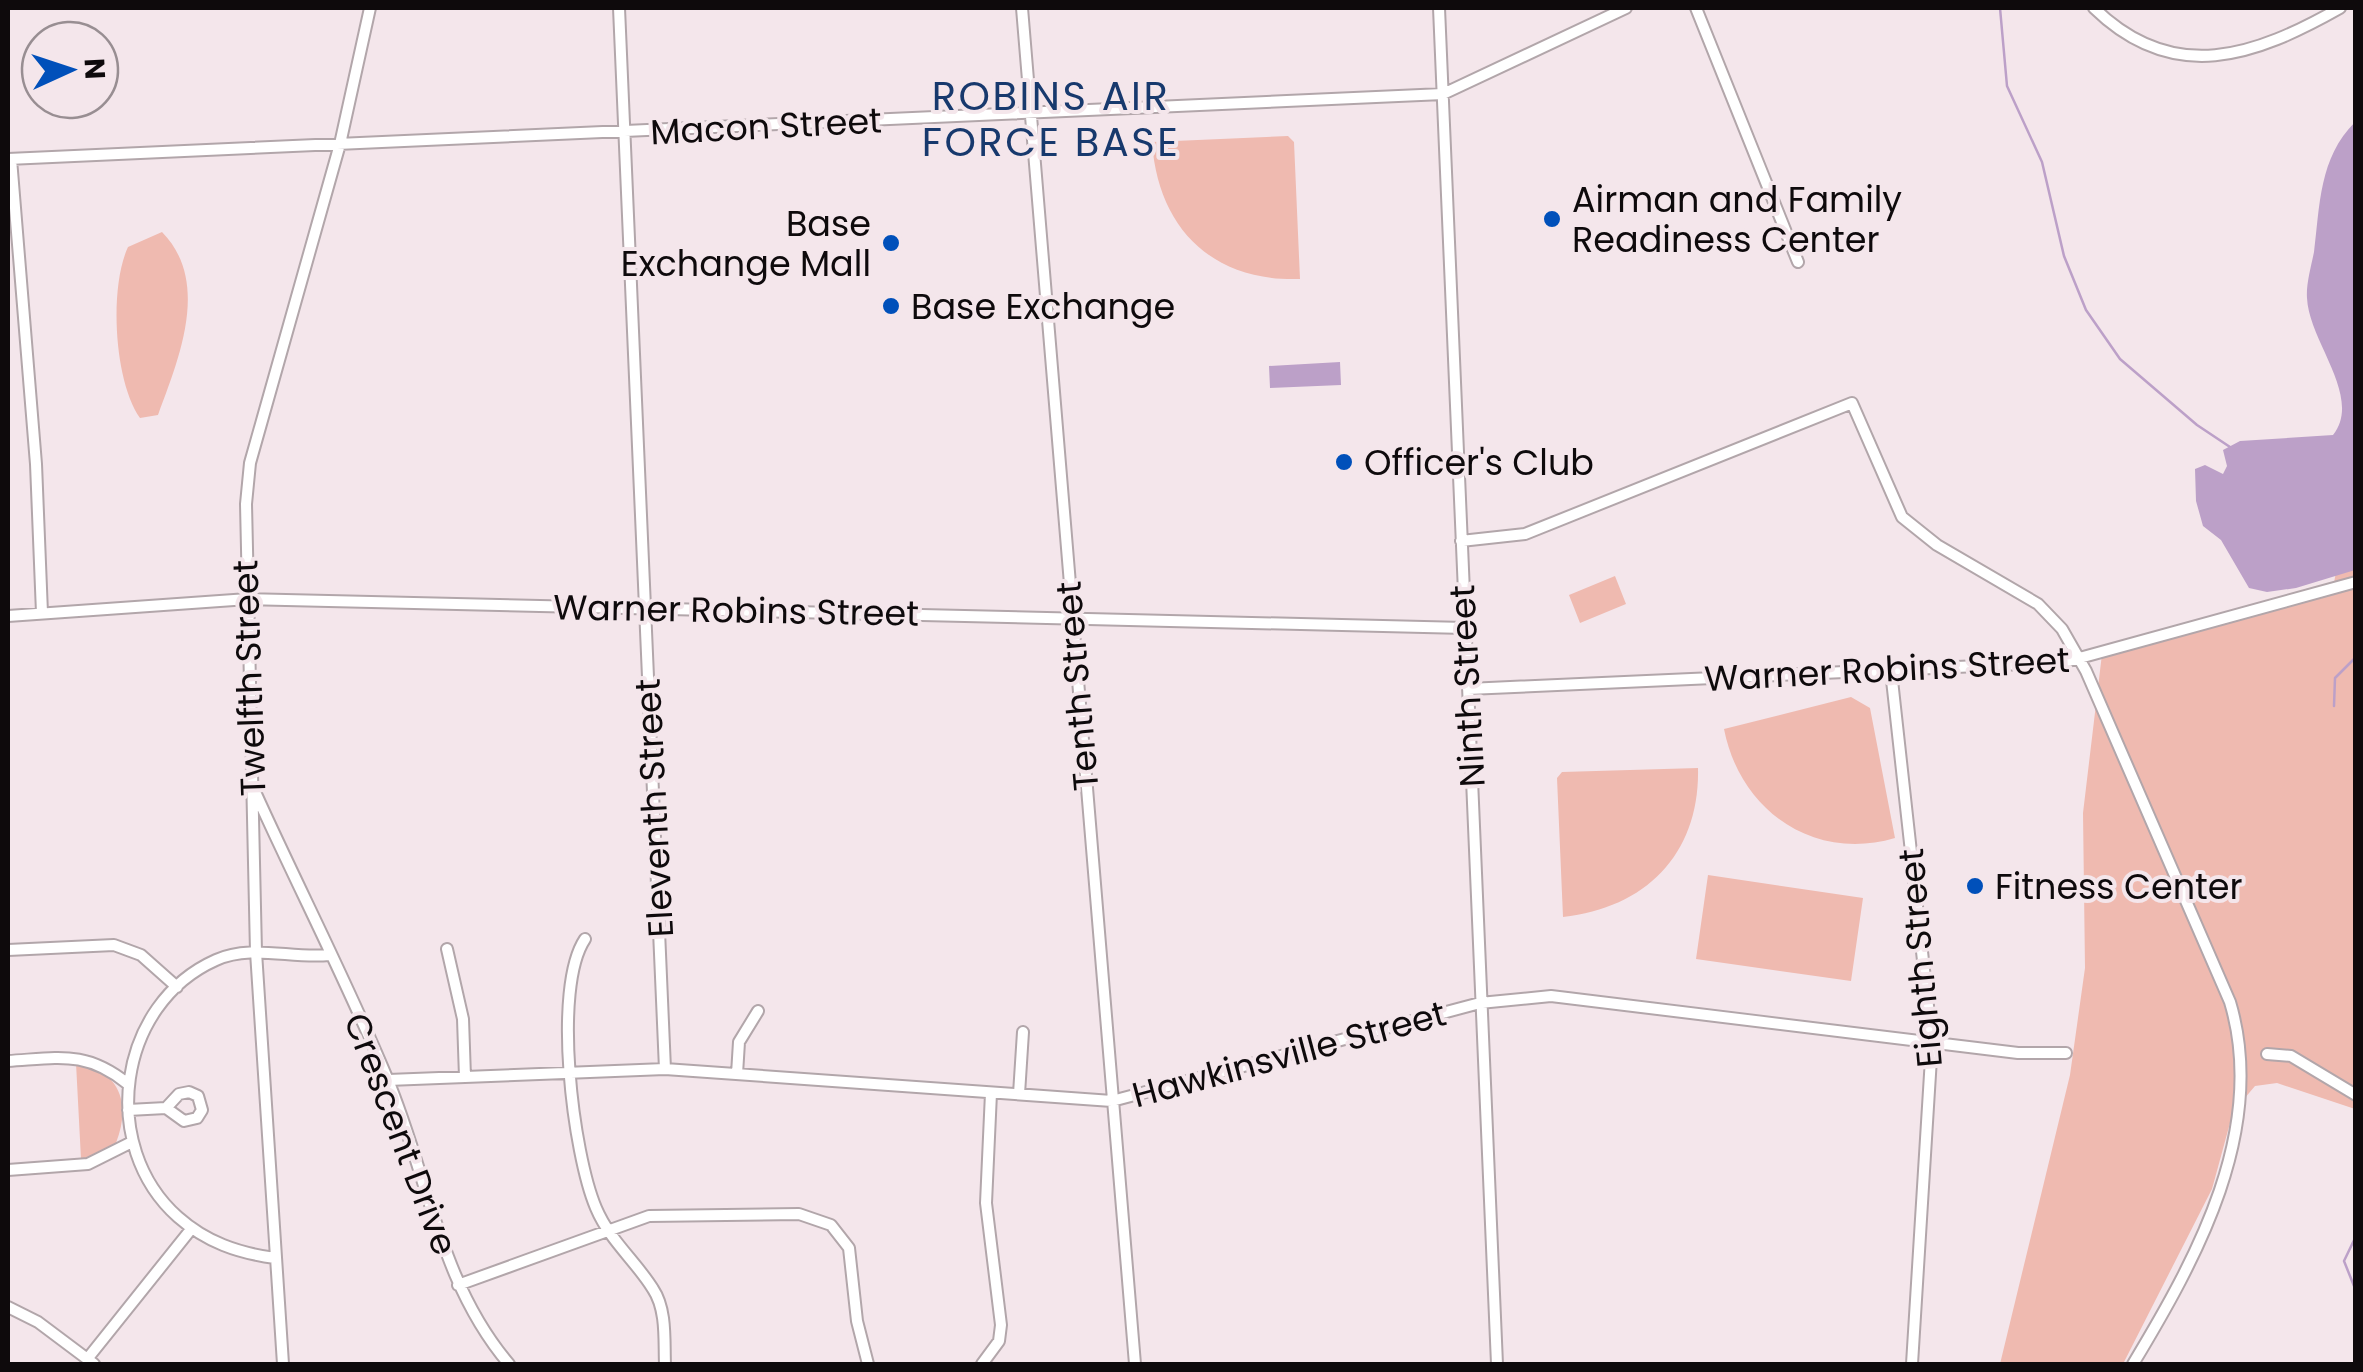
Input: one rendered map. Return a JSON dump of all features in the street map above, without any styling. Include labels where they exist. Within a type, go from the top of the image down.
[{"type":"street","name":"Twelfth Street","points":[[283,1364],[256,952],[248,599],[250,463],[340,144],[370,8]]},
{"type":"street","name":"Eleventh Street","points":[[618,8],[665,1070]]},
{"type":"street","name":"Tenth Street","points":[[1022,8],[1135,1364]]},
{"type":"street","name":"Ninth Street","points":[[1439,8],[1496,1364]]},
{"type":"street","name":"Macon Street","points":[[9,159],[1443,94],[1626,8]]},
{"type":"street","points":[[1696,8],[1798,262]]},
{"type":"street","points":[[2094,8],[2152,46],[2204,59],[2260,46],[2340,8]]},
{"type":"street","points":[[9,159],[36,464],[42,613]]},
{"type":"street","points":[[1461,541],[1526,534],[1852,403],[1902,517],[1938,545],[2038,604],[2062,628],[2080,659],[2230,1002],[2242,1059],[2239,1117],[2216,1205],[2133,1364]]},
{"type":"street","name":"Warner Robins Street","points":[[1468,689],[2080,659],[2356,582]]},
{"type":"street","name":"Warner Robins Street","points":[[8,616],[248,599],[1464,628]]},
{"type":"street","name":"Eighth Street","points":[[1892,671],[1932,1042],[1912,1364]]},
{"type":"street","name":"Crescent Drive","points":[[253,788],[388,1080],[458,1285],[475,1320],[509,1364]]},
{"type":"street","points":[[585,939],[569,971],[572,1072],[582,1168],[606,1229],[654,1290],[662,1317],[665,1364]]},
{"type":"street","points":[[8,950],[114,945],[141,955],[176,986]]},
{"type":"street","points":[[448,949],[463,1019],[465,1076]]},
{"type":"street","points":[[275,1258],[233,1250],[192,1228],[160,1198],[132,1142],[128,1084],[142,1035],[176,986],[217,960],[256,952],[329,955]]},
{"type":"street","name":"Hawkinsville Street","points":[[388,1080],[665,1070],[1112,1101],[1480,1003],[1580,996],[2018,1053],[2066,1053]]},
{"type":"street","points":[[737,1074],[739,1042],[758,1011]]},
{"type":"street","points":[[1018,1094],[1022,1032]]},
{"type":"street","points":[[2266,1054],[2291,1056],[2356,1095]]},
{"type":"street","points":[[8,1060],[84,1058],[104,1066],[128,1084]]},
{"type":"street","points":[[982,1364],[998,1340],[1001,1325],[986,1204],[991,1093]]},
{"type":"street","points":[[128,1110],[166,1108]]},
{"type":"street","points":[[8,1170],[88,1164],[132,1142]]},
{"type":"street","points":[[458,1285],[606,1229],[665,1213],[799,1214],[820,1219],[841,1234],[848,1248],[856,1320],[868,1364]]},
{"type":"street","points":[[8,1307],[24,1313],[91,1361],[192,1228]]},
{"type":"shaded area","points":[[2355,122],[2355,570],[2296,588],[2267,592],[2249,588],[2221,540],[2203,526],[2196,501],[2195,469],[2205,465],[2223,474],[2227,466],[2223,450],[2240,441],[2333,435],[2341,420],[2338,387],[2310,315],[2307,293],[2328,167],[2343,136]]},
{"type":"shaded area","points":[[1288,136],[1294,142],[1300,279],[1269,278],[1241,271],[1196,244],[1165,201],[1152,142]]},
{"type":"shaded area","points":[[162,232],[177,252],[185,274],[186,321],[158,415],[140,418],[124,381],[120,358],[118,286],[128,247]]},
{"type":"shaded area","points":[[1340,362],[1341,385],[1270,388],[1269,366]]},
{"type":"shaded area","points":[[2355,463],[2355,1109],[2277,1083],[2255,1086],[2233,1112],[2212,1189],[2123,1364],[2000,1364],[2070,1075],[2085,968],[2083,813],[2102,654],[2334,583]]},
{"type":"shaded area","points":[[1615,576],[1626,604],[1580,623],[1569,595]]},
{"type":"shaded area","points":[[1851,697],[1870,708],[1895,838],[1865,844],[1836,843],[1785,823],[1746,784],[1724,729]]},
{"type":"shaded area","points":[[1698,768],[1690,826],[1663,871],[1620,902],[1563,917],[1557,778],[1562,772]]},
{"type":"shaded area","points":[[1708,875],[1863,898],[1851,981],[1696,959]]},
{"type":"shaded area","points":[[76,1063],[103,1073],[118,1091],[122,1103],[116,1143],[99,1155],[81,1159]]},
{"type":"waterway","points":[[2000,8],[2007,86],[2042,162],[2064,256],[2086,310],[2120,359],[2197,425],[2230,447]]},
{"type":"waterway","points":[[2334,706],[2335,678],[2356,657]]},
{"type":"waterway","points":[[2356,1236],[2344,1261],[2356,1291]]},
{"type":"place","name":"Airman and Family Readiness Center","points":[[1552,219]]},
{"type":"place","name":"Base Exchange Mall","points":[[891,243]]},
{"type":"place","name":"Base Exchange","points":[[891,306]]},
{"type":"place","name":"Officer's Club","points":[[1344,462]]},
{"type":"place","name":"Fitness Center","points":[[1975,886]]},
{"type":"district","name":"ROBINS AIR FORCE BASE","points":[[1051,119]]}]
